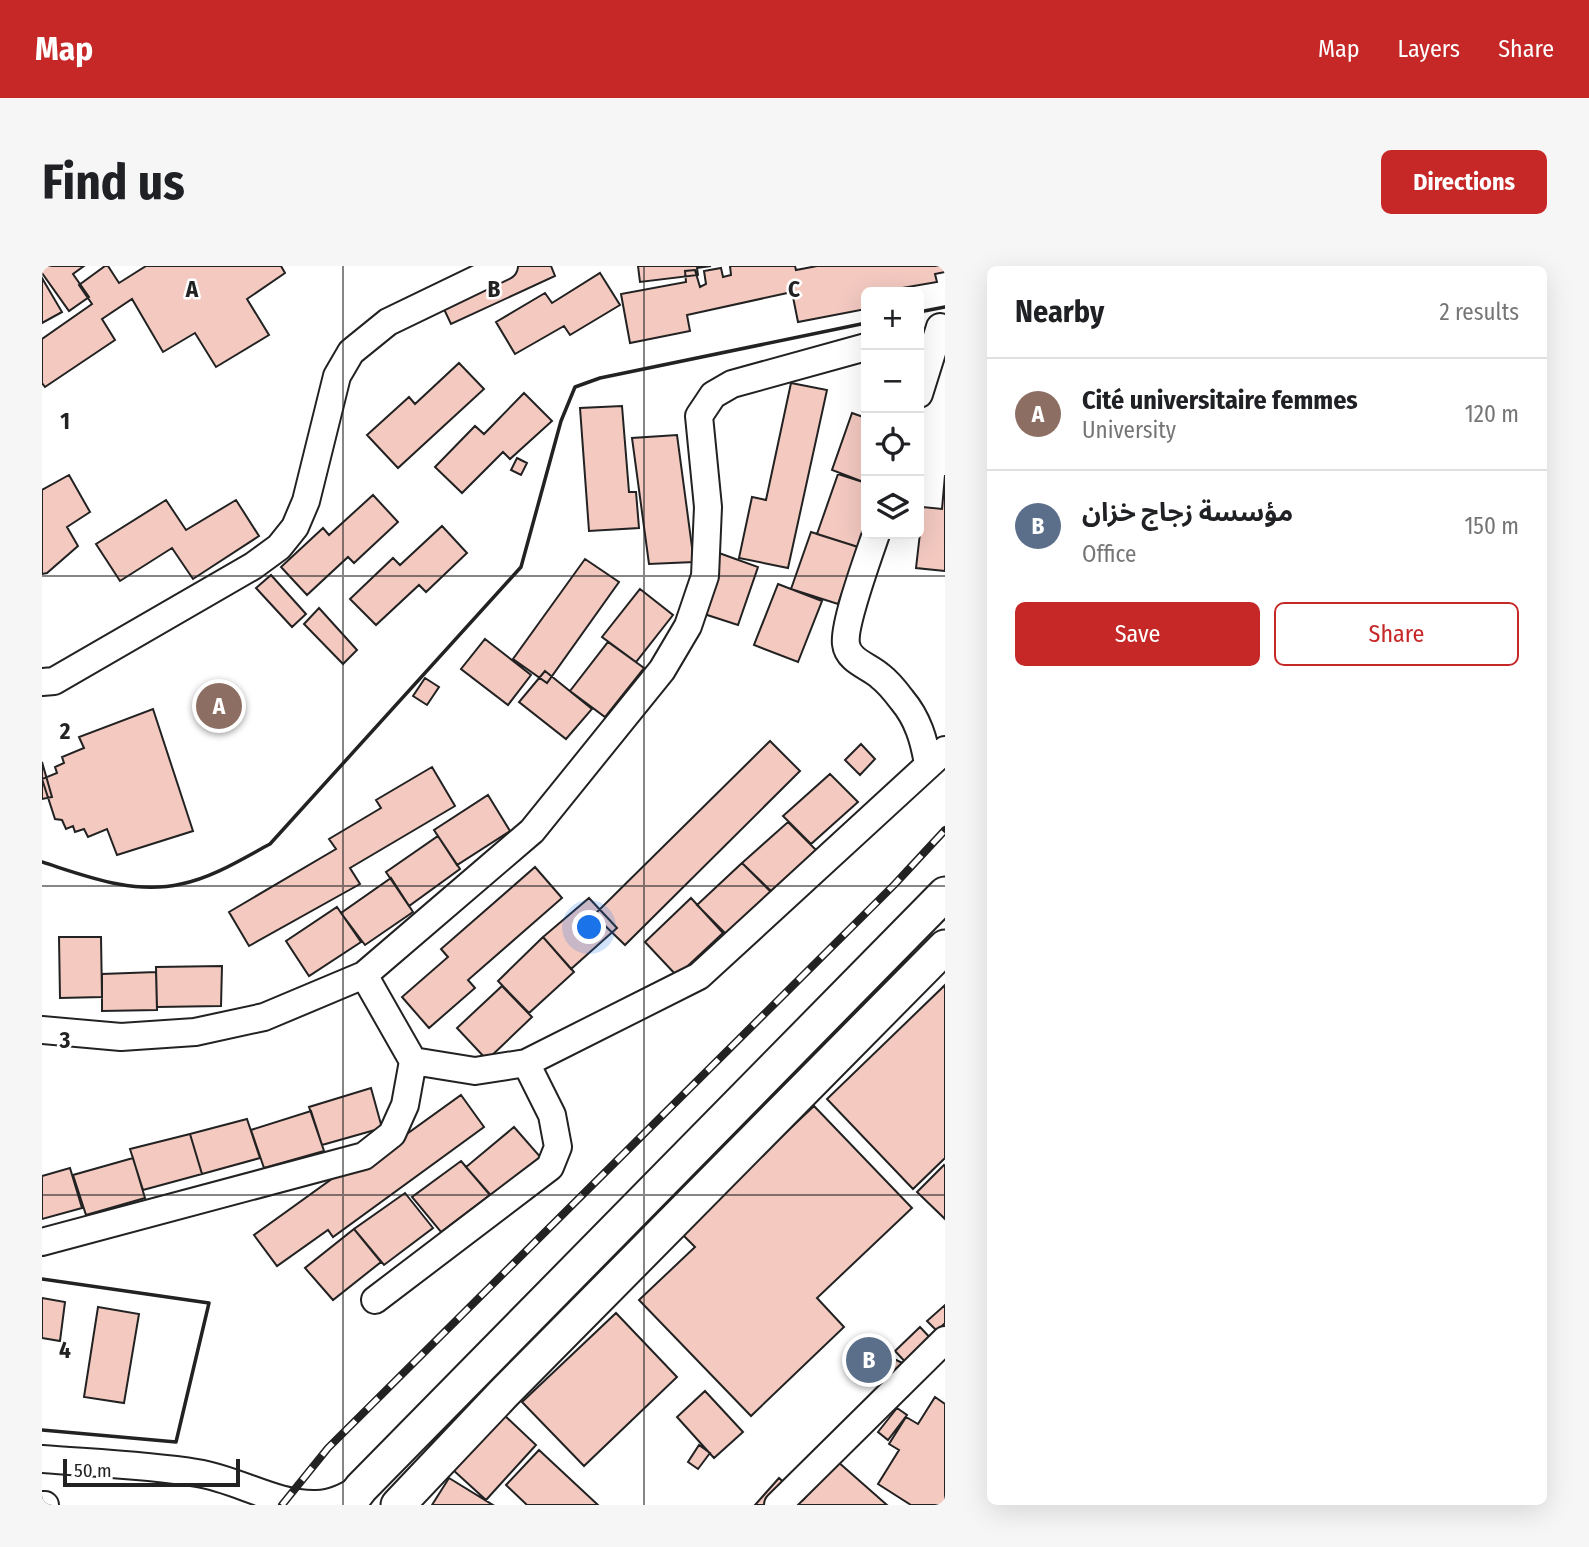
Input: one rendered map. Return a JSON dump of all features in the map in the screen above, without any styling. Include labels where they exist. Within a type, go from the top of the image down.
[{"type":"main road","points":[[355,1497],[945,894]]},
{"type":"main road","points":[[398,1505],[504,1393],[945,947]]},
{"type":"street","points":[[42,682],[54,681],[253,566],[279,547],[295,527],[306,501],[337,376],[351,352],[388,322],[504,266]]},
{"type":"street","points":[[924,372],[934,328]]},
{"type":"street","points":[[42,1030],[121,1037],[195,1032],[264,1017],[364,975],[531,831],[669,659],[688,626],[705,576],[708,508],[699,416],[713,395],[732,384],[861,348]]},
{"type":"street","points":[[413,1061],[475,1071],[527,1063],[699,976],[937,757],[925,744],[916,720],[902,700],[881,676],[851,656],[845,643],[849,620],[874,539]]},
{"type":"street","points":[[42,1242],[364,1156],[393,1134],[405,1105],[413,1061],[364,975]]},
{"type":"street","points":[[374,1300],[550,1167],[558,1147],[552,1115],[527,1063]]},
{"type":"street","points":[[778,1505],[945,1340]]},
{"type":"street","points":[[42,1459],[198,1473],[228,1480],[286,1500],[316,1504],[355,1497]]},
{"type":"building","points":[[42,266],[84,266],[73,274],[89,297],[69,311],[42,273]]},
{"type":"building","points":[[108,266],[119,283],[146,266],[281,266],[285,273],[247,299],[269,335],[216,367],[195,333],[163,352],[132,299],[102,319],[115,340],[45,387],[42,383],[42,339],[92,304],[79,285]]},
{"type":"building","points":[[491,266],[551,266],[555,276],[451,324],[434,288]]},
{"type":"building","points":[[638,266],[711,266],[697,268],[698,275],[640,282]]},
{"type":"building","points":[[730,266],[795,266],[796,270],[817,266],[945,266],[945,272],[935,274],[937,282],[908,287],[861,287],[861,310],[798,322],[792,292],[687,315],[690,331],[630,343],[621,294],[686,282],[685,271],[695,270],[700,287],[706,284],[704,271],[721,268],[723,277],[731,275]]},
{"type":"building","points":[[600,273],[620,305],[570,335],[564,326],[515,354],[496,322],[545,293],[552,303]]},
{"type":"building","points":[[42,278],[62,312],[42,323]]},
{"type":"building","points":[[459,363],[484,389],[398,468],[367,435],[409,397],[415,404]]},
{"type":"building","points":[[791,383],[827,390],[788,568],[739,558],[752,497],[766,500]]},
{"type":"building","points":[[524,393],[552,421],[510,459],[503,452],[462,493],[435,467],[475,426],[484,434]]},
{"type":"building","points":[[622,406],[629,492],[636,492],[639,528],[589,531],[580,408]]},
{"type":"building","points":[[852,413],[861,416],[861,481],[832,470]]},
{"type":"building","points":[[677,435],[694,562],[649,564],[632,438]]},
{"type":"building","points":[[517,458],[527,463],[521,475],[511,470]]},
{"type":"building","points":[[838,474],[861,481],[861,538],[858,547],[817,534]]},
{"type":"building","points":[[69,475],[90,512],[67,527],[78,546],[47,573],[42,574],[42,490]]},
{"type":"building","points":[[945,475],[945,571],[916,568],[919,539],[924,539],[924,507],[942,509]]},
{"type":"building","points":[[373,495],[398,522],[354,563],[348,557],[307,595],[281,567],[323,528],[329,535]]},
{"type":"building","points":[[166,500],[186,530],[236,500],[259,536],[193,579],[172,548],[120,581],[96,544]]},
{"type":"building","points":[[442,526],[467,553],[426,592],[419,585],[376,625],[350,599],[393,558],[400,565]]},
{"type":"building","points":[[811,532],[858,547],[838,604],[791,589]]},
{"type":"building","points":[[719,553],[758,567],[738,625],[698,612]]},
{"type":"building","points":[[585,559],[619,582],[547,683],[513,659]]},
{"type":"building","points":[[271,575],[306,614],[292,627],[256,588]]},
{"type":"building","points":[[778,584],[822,601],[798,662],[754,645]]},
{"type":"building","points":[[640,589],[673,615],[636,662],[602,637]]},
{"type":"building","points":[[319,608],[357,650],[343,664],[304,624]]},
{"type":"building","points":[[485,639],[531,675],[508,705],[461,669]]},
{"type":"building","points":[[608,642],[644,668],[605,717],[570,691]]},
{"type":"building","points":[[545,671],[592,709],[566,739],[519,702]]},
{"type":"building","points":[[425,678],[439,687],[427,705],[413,696]]},
{"type":"building","points":[[153,709],[193,831],[117,855],[107,829],[88,837],[84,829],[75,832],[73,826],[66,829],[62,820],[55,819],[42,779],[57,773],[55,767],[64,763],[62,757],[84,748],[79,737]]},
{"type":"building","points":[[770,741],[800,771],[625,945],[594,915]]},
{"type":"building","points":[[861,744],[875,759],[860,775],[845,760]]},
{"type":"building","points":[[42,762],[52,797],[42,799]]},
{"type":"building","points":[[432,767],[455,806],[350,868],[360,884],[249,946],[229,912],[336,849],[329,839],[381,808],[376,800]]},
{"type":"building","points":[[830,774],[858,802],[811,844],[783,816]]},
{"type":"building","points":[[488,795],[510,831],[457,865],[434,830]]},
{"type":"building","points":[[788,822],[817,851],[771,891],[742,863]]},
{"type":"building","points":[[438,836],[460,869],[409,906],[386,872]]},
{"type":"building","points":[[742,863],[774,895],[727,935],[697,905]]},
{"type":"building","points":[[535,867],[562,898],[468,980],[475,988],[429,1028],[402,997],[448,957],[441,949]]},
{"type":"building","points":[[391,878],[413,912],[365,945],[341,913]]},
{"type":"building","points":[[589,898],[617,928],[571,969],[543,937]]},
{"type":"building","points":[[691,898],[723,933],[677,976],[645,942]]},
{"type":"building","points":[[337,907],[361,942],[309,976],[286,941]]},
{"type":"building","points":[[59,937],[101,937],[102,997],[60,998]]},
{"type":"building","points":[[543,937],[574,972],[529,1013],[498,981]]},
{"type":"building","points":[[222,966],[221,1006],[157,1007],[156,967]]},
{"type":"building","points":[[156,972],[157,1010],[102,1011],[102,974]]},
{"type":"building","points":[[945,985],[945,1158],[913,1189],[827,1099]]},
{"type":"building","points":[[502,986],[532,1017],[487,1060],[457,1028]]},
{"type":"building","points":[[371,1088],[382,1128],[322,1145],[309,1107]]},
{"type":"building","points":[[461,1095],[484,1127],[333,1237],[328,1230],[277,1266],[254,1235],[354,1163],[358,1169]]},
{"type":"building","points":[[814,1106],[912,1208],[817,1298],[844,1327],[751,1416],[639,1300],[695,1247],[680,1232]]},
{"type":"building","points":[[311,1111],[324,1151],[264,1168],[251,1130]]},
{"type":"building","points":[[247,1119],[260,1158],[202,1174],[190,1134]]},
{"type":"building","points":[[514,1127],[543,1160],[494,1199],[466,1167]]},
{"type":"building","points":[[190,1134],[202,1174],[143,1190],[130,1149]]},
{"type":"building","points":[[133,1158],[145,1198],[86,1215],[73,1175]]},
{"type":"building","points":[[461,1161],[490,1195],[441,1232],[412,1197]]},
{"type":"building","points":[[945,1166],[945,1219],[917,1192]]},
{"type":"building","points":[[70,1168],[82,1208],[42,1219],[42,1176]]},
{"type":"building","points":[[405,1193],[433,1228],[384,1265],[354,1229]]},
{"type":"building","points":[[354,1229],[381,1262],[333,1300],[305,1268]]},
{"type":"building","points":[[42,1298],[65,1302],[60,1341],[42,1338]]},
{"type":"building","points":[[945,1305],[945,1323],[937,1331],[927,1321]]},
{"type":"building","points":[[98,1307],[139,1314],[124,1403],[84,1397]]},
{"type":"building","points":[[616,1313],[677,1377],[584,1466],[522,1402]]},
{"type":"building","points":[[920,1327],[936,1344],[911,1368],[895,1351]]},
{"type":"building","points":[[890,1357],[919,1371],[908,1396],[878,1382]]},
{"type":"building","points":[[705,1391],[743,1432],[714,1458],[677,1417]]},
{"type":"building","points":[[935,1397],[945,1404],[945,1505],[911,1505],[878,1484],[899,1450],[889,1444],[906,1417],[918,1424]]},
{"type":"building","points":[[897,1408],[907,1415],[888,1440],[878,1432]]},
{"type":"building","points":[[503,1414],[536,1445],[486,1500],[452,1469]]},
{"type":"building","points":[[699,1445],[710,1453],[698,1469],[688,1462]]},
{"type":"building","points":[[539,1450],[598,1505],[527,1505],[506,1485]]},
{"type":"building","points":[[837,1461],[887,1505],[755,1505],[779,1478],[803,1500]]},
{"type":"building","points":[[449,1478],[493,1505],[432,1505]]},
{"type":"railway","points":[[282,1505],[328,1448],[894,885],[945,830]]},
{"type":"wall","points":[[924,311],[945,307]]},
{"type":"wall","points":[[42,862],[128,886],[163,887],[204,877],[270,844],[521,567],[561,421],[575,387],[600,378],[861,324]]},
{"type":"wall","points":[[42,1279],[209,1303],[176,1442],[42,1430]]},
{"type":"place","name":"Cité universitaire femmes","points":[[219,706]]},
{"type":"place","name":"مؤسسة زجاج خزان","points":[[869,1360]]}]
